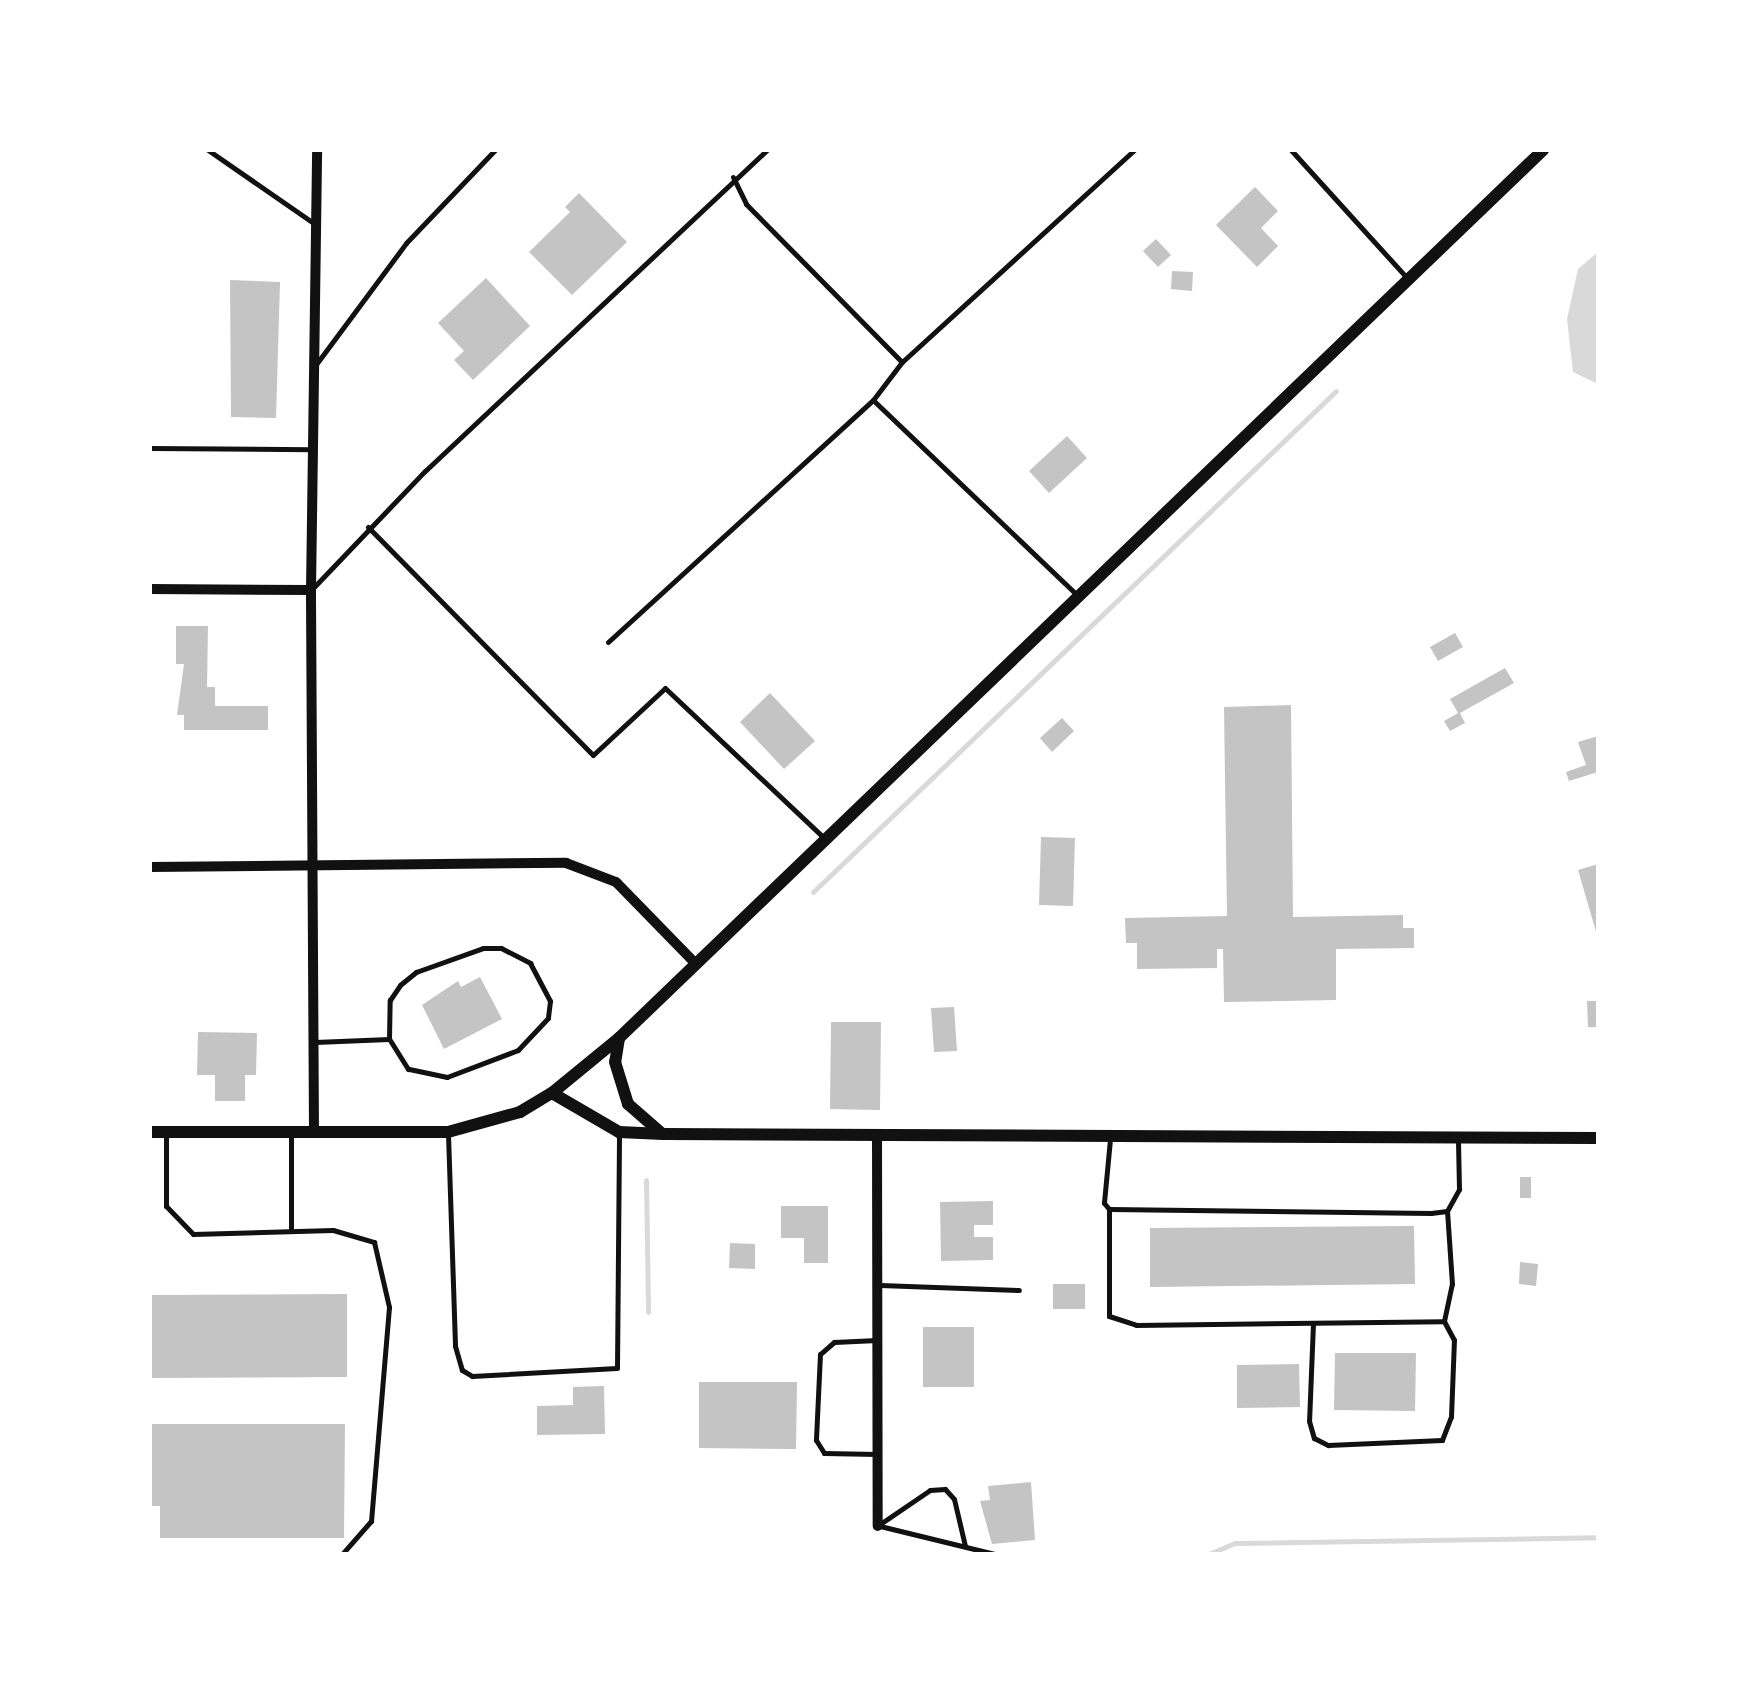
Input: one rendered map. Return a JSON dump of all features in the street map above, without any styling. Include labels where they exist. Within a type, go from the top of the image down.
[{"type":"street","points":[[314,1133],[316,868],[310,590],[317,150]]},
{"type":"street","points":[[150,1132],[448,1132],[520,1112],[552,1093],[618,1038],[1544,150]]},
{"type":"street","points":[[150,589],[310,590]]},
{"type":"street","points":[[150,868],[566,863],[616,882],[694,962]]},
{"type":"street","points":[[618,1038],[615,1062],[628,1104],[662,1134]]},
{"type":"street","points":[[552,1093],[619,1132],[662,1134],[1598,1138]]},
{"type":"street","points":[[877,1135],[878,1526]]},
{"type":"lane","points":[[208,150],[228,160],[315,224]]},
{"type":"lane","points":[[228,160],[230,150]]},
{"type":"lane","points":[[313,369],[406,243],[495,150]]},
{"type":"lane","points":[[310,590],[368,527],[732,176],[766,150]]},
{"type":"lane","points":[[608,642],[873,400],[902,362],[1134,150]]},
{"type":"lane","points":[[1290,150],[1410,281]]},
{"type":"lane","points":[[732,176],[746,204],[902,362]]},
{"type":"lane","points":[[873,400],[1078,596]]},
{"type":"lane","points":[[150,448],[312,448]]},
{"type":"lane","points":[[368,527],[593,756],[666,688],[824,838]]},
{"type":"lane","points":[[483,948],[501,948],[530,963],[550,1001],[548,1018],[518,1050],[446,1077],[408,1070],[389,1038],[390,1000],[400,985],[416,972],[483,948]]},
{"type":"lane","points":[[315,1042],[389,1038]]},
{"type":"lane","points":[[166,1132],[166,1206],[193,1234],[333,1230],[374,1242],[389,1308],[372,1521],[342,1554]]},
{"type":"lane","points":[[448,1132],[454,1336],[462,1370],[472,1376],[616,1368],[619,1132]]},
{"type":"lane","points":[[291,1133],[292,1231]]},
{"type":"lane","points":[[1111,1136],[1104,1204],[1109,1209],[1447,1211]]},
{"type":"lane","points":[[1313,1323],[1309,1421],[1314,1438],[1328,1445],[1442,1440],[1452,1417],[1454,1340],[1444,1322],[1452,1284],[1447,1211],[1459,1189],[1458,1137]]},
{"type":"lane","points":[[1109,1209],[1109,1316],[1136,1325],[1444,1322]]},
{"type":"lane","points":[[877,1285],[1019,1290]]},
{"type":"lane","points":[[877,1340],[834,1342],[820,1354],[816,1440],[824,1453],[877,1454]]},
{"type":"lane","points":[[878,1526],[930,1490],[945,1489],[954,1499],[965,1546]]},
{"type":"lane","points":[[878,1526],[946,1547],[965,1546],[995,1554]]},
{"type":"shaded area","points":[[1598,252],[1598,384],[1573,372],[1567,319],[1578,269]]},
{"type":"building","points":[[1255,187],[1278,211],[1261,228],[1278,246],[1257,267],[1216,225]]},
{"type":"building","points":[[579,193],[627,242],[572,295],[529,252],[570,212],[565,207]]},
{"type":"building","points":[[1156,239],[1171,255],[1158,267],[1143,251]]},
{"type":"building","points":[[1172,271],[1193,272],[1192,291],[1171,289]]},
{"type":"building","points":[[486,278],[530,326],[473,380],[454,360],[464,351],[438,323]]},
{"type":"building","points":[[230,280],[280,282],[276,418],[231,417]]},
{"type":"building","points":[[1067,436],[1087,458],[1049,493],[1029,471]]},
{"type":"building","points":[[176,626],[208,626],[207,687],[215,687],[215,706],[268,706],[268,730],[184,730],[184,715],[177,715],[184,664],[176,664]]},
{"type":"building","points":[[1455,633],[1463,647],[1438,661],[1430,647]]},
{"type":"building","points":[[1505,668],[1514,683],[1460,713],[1465,723],[1450,731],[1444,721],[1458,713],[1450,699]]},
{"type":"building","points":[[770,693],[815,741],[784,769],[740,722]]},
{"type":"building","points":[[1291,705],[1293,917],[1403,915],[1403,928],[1414,928],[1414,948],[1336,949],[1336,1000],[1224,1002],[1223,949],[1217,949],[1217,968],[1137,969],[1137,943],[1126,943],[1125,918],[1227,916],[1224,707]]},
{"type":"building","points":[[1062,718],[1074,731],[1052,752],[1040,738]]},
{"type":"building","points":[[1598,736],[1598,772],[1569,781],[1566,772],[1586,765],[1578,742]]},
{"type":"building","points":[[1041,837],[1075,838],[1073,906],[1039,905]]},
{"type":"building","points":[[1598,864],[1598,935],[1597,935],[1578,870]]},
{"type":"building","points":[[480,977],[502,1019],[444,1049],[422,1005],[458,981],[461,987]]},
{"type":"building","points":[[1587,1001],[1598,1001],[1598,1027],[1588,1027]]},
{"type":"building","points":[[954,1007],[957,1051],[934,1052],[931,1008]]},
{"type":"building","points":[[831,1022],[881,1022],[880,1110],[830,1109]]},
{"type":"building","points":[[198,1032],[257,1033],[256,1075],[245,1075],[245,1101],[215,1101],[215,1075],[197,1075]]},
{"type":"building","points":[[1520,1177],[1531,1177],[1531,1198],[1520,1198]]},
{"type":"building","points":[[993,1201],[993,1225],[974,1225],[974,1237],[993,1237],[993,1260],[941,1261],[940,1202]]},
{"type":"building","points":[[781,1206],[828,1206],[828,1263],[804,1263],[804,1238],[781,1238]]},
{"type":"building","points":[[1414,1226],[1415,1284],[1150,1287],[1150,1228]]},
{"type":"building","points":[[730,1243],[755,1244],[755,1269],[729,1268]]},
{"type":"building","points":[[1520,1262],[1538,1264],[1536,1286],[1519,1284]]},
{"type":"building","points":[[1053,1284],[1085,1284],[1085,1309],[1053,1309]]},
{"type":"building","points":[[347,1294],[347,1377],[150,1378],[150,1295]]},
{"type":"building","points":[[923,1327],[974,1327],[974,1387],[923,1387]]},
{"type":"building","points":[[1335,1353],[1416,1353],[1415,1411],[1334,1410]]},
{"type":"building","points":[[1299,1364],[1300,1407],[1237,1408],[1237,1365]]},
{"type":"building","points":[[699,1382],[797,1382],[796,1449],[699,1448]]},
{"type":"building","points":[[604,1386],[605,1434],[537,1435],[537,1406],[573,1405],[573,1387]]},
{"type":"building","points":[[150,1424],[345,1424],[344,1538],[160,1538],[160,1506],[150,1506]]},
{"type":"building","points":[[1031,1482],[1035,1540],[992,1544],[980,1501],[990,1500],[988,1486]]},
{"type":"waterway","points":[[813,892],[1336,391]]},
{"type":"waterway","points":[[646,1180],[648,1312]]},
{"type":"waterway","points":[[1209,1554],[1235,1543],[1598,1537]]}]
